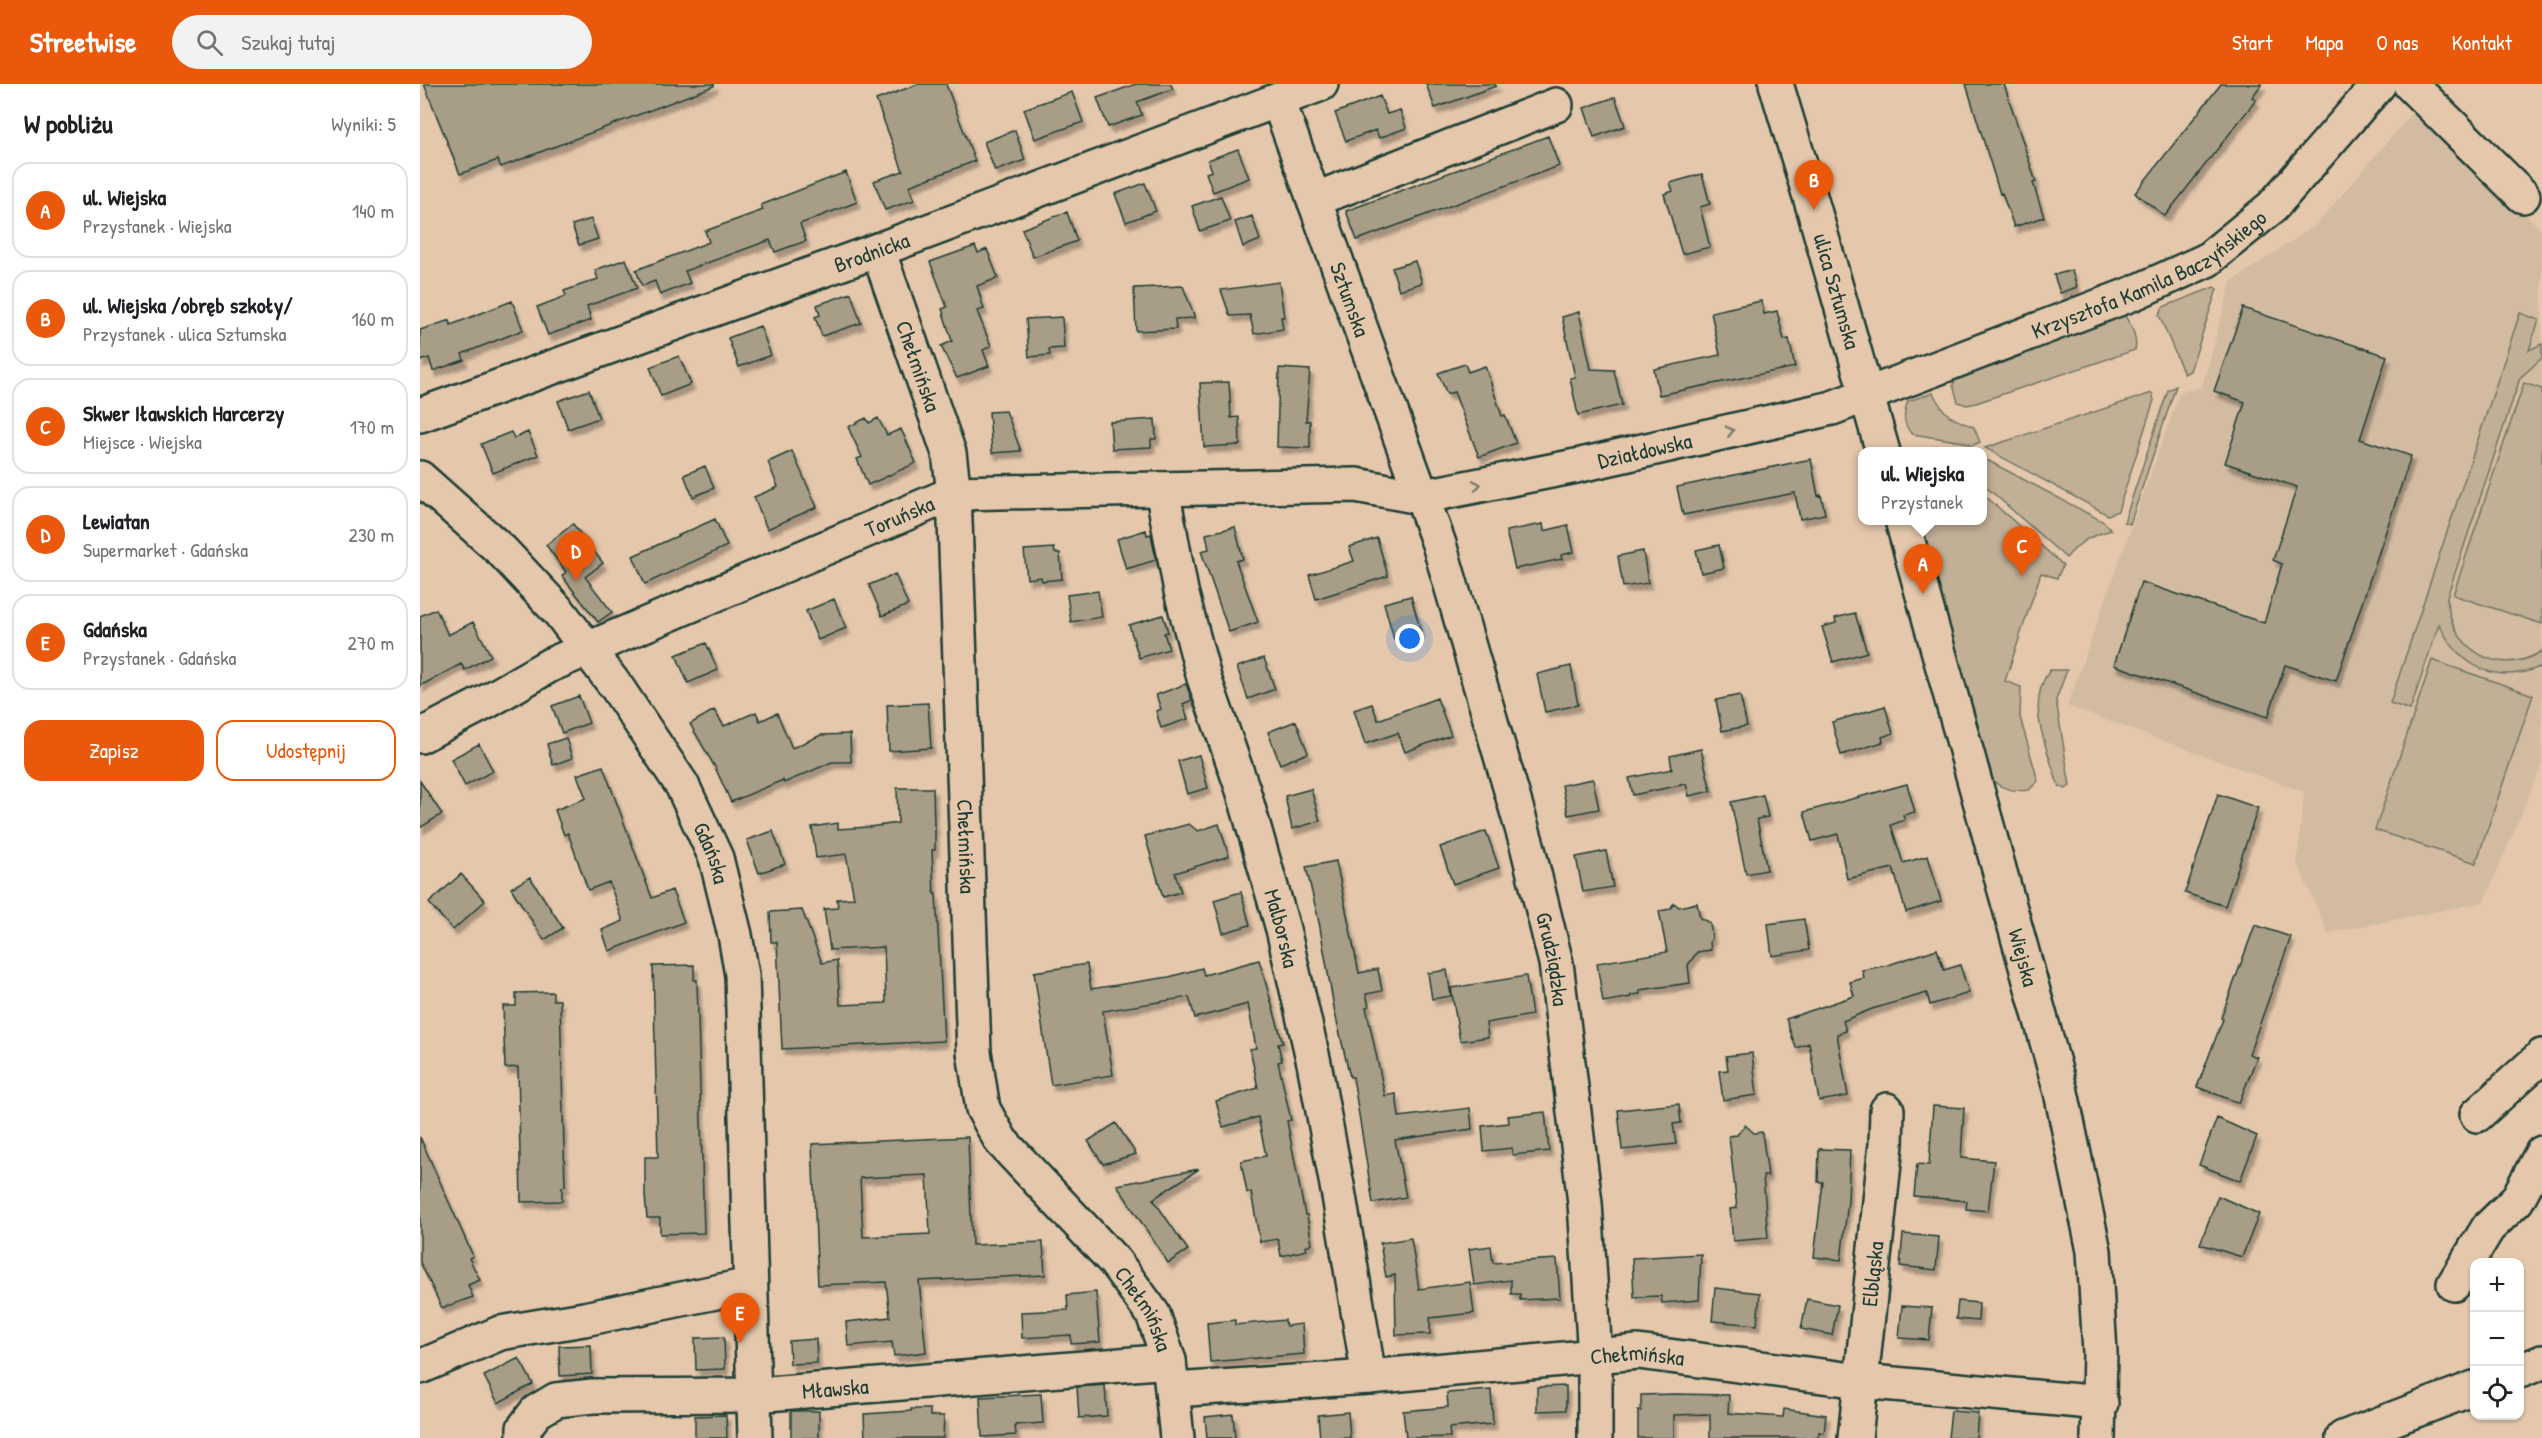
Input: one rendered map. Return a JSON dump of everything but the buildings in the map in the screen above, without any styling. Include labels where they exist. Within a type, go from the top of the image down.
[{"type":"street","name":"Brodnicka","points":[[420,415],[878,250],[1321,84]]},
{"type":"street","name":"ulica Sztumska","points":[[1776,84],[1869,396]]},
{"type":"street","name":"Krzysztofa Kamila Baczyńskiego","points":[[1869,396],[1912,376],[2141,290],[2207,260],[2272,207],[2379,84]]},
{"type":"street","points":[[2410,84],[2523,196]]},
{"type":"street","name":"Sztumska","points":[[1278,100],[1420,497]]},
{"type":"street","points":[[1314,200],[1556,105]]},
{"type":"street","name":"Chełmińska","points":[[878,250],[949,453],[954,492],[974,1052],[984,1108],[1001,1141],[1115,1262],[1153,1314],[1171,1376],[1177,1438]]},
{"type":"street","points":[[1869,396],[1882,447]]},
{"type":"street","name":"Działdowska","points":[[1420,497],[1576,466],[1832,408],[1869,396]]},
{"type":"street","name":"Gdańska","points":[[421,480],[502,551],[560,613],[618,689],[682,785],[716,858],[735,935],[742,975],[755,1438]]},
{"type":"street","name":"Toruńska","points":[[420,736],[488,701],[550,665],[588,651],[954,492],[1356,485],[1420,497]]},
{"type":"street","name":"Malborska","points":[[1162,489],[1181,591],[1204,678],[1243,790],[1283,929],[1314,1063],[1369,1377]]},
{"type":"street","name":"Grudziądzka","points":[[1420,497],[1439,544],[1527,845],[1556,963],[1586,1203],[1595,1357],[1595,1438]]},
{"type":"street","name":"Wiejska","points":[[1903,525],[2061,1092],[2094,1251],[2101,1403],[2098,1438]]},
{"type":"street","points":[[2477,1114],[2542,1056]]},
{"type":"street","name":"Elbląska","points":[[1855,1438],[1886,1144],[1887,1110]]},
{"type":"street","points":[[2454,1284],[2488,1228],[2517,1200],[2542,1153]]},
{"type":"street","points":[[420,1366],[500,1333],[584,1319],[750,1285]]},
{"type":"street","name":"Chełmińska","points":[[1171,1376],[1369,1377],[1638,1352],[1861,1381],[2101,1403]]},
{"type":"street","points":[[2524,1369],[2542,1362]]},
{"type":"street","name":"Mławska","points":[[524,1438],[524,1428],[536,1412],[556,1400],[593,1396],[755,1395],[1171,1376]]},
{"type":"street","points":[[2343,1438],[2470,1390]]},
{"type":"shaded area","points":[[2415,109],[2542,230],[2542,765],[2484,902],[2328,933],[2297,863],[2304,792],[2067,706],[2180,392],[2202,387],[2231,282],[2317,224]]},
{"type":"shaded area","points":[[2214,287],[2217,289],[2190,371],[2184,374],[2159,315],[2163,307]]},
{"type":"shaded area","points":[[2520,313],[2539,320],[2529,350],[2542,344],[2542,358],[2520,378],[2447,597],[2456,631],[2478,654],[2493,660],[2508,662],[2525,659],[2542,651],[2542,666],[2510,674],[2481,669],[2457,652],[2439,624],[2410,710],[2390,703]]},
{"type":"shaded area","points":[[2123,314],[2133,331],[2136,341],[2135,350],[1976,403],[1967,405],[1958,402],[1953,385],[1957,375]]},
{"type":"shaded area","points":[[2524,383],[2542,389],[2542,624],[2453,595]]},
{"type":"shaded area","points":[[2176,386],[2130,524],[2124,522],[2168,390]]},
{"type":"shaded area","points":[[1933,393],[1949,415],[1974,427],[1980,442],[1971,446],[1964,442],[1912,434],[1904,418],[1908,401]]},
{"type":"shaded area","points":[[2152,393],[2154,400],[2118,511],[2108,515],[1987,447]]},
{"type":"shaded area","points":[[1987,460],[2104,522],[2112,530],[2086,540],[2066,558],[1987,488]]},
{"type":"shaded area","points":[[1987,498],[2063,565],[2057,578],[2041,573],[2005,681],[2021,687],[2020,717],[2038,781],[2029,790],[2007,789],[1988,776],[1917,525],[1987,525]]},
{"type":"shaded area","points":[[2432,660],[2533,695],[2476,863],[2375,830]]},
{"type":"shaded area","points":[[2050,670],[2067,670],[2056,700],[2070,786],[2066,789],[2060,787],[2056,779],[2043,738],[2038,710],[2039,696]]},
{"type":"place","name":"ul. Wiejska /obręb szkoły/","points":[[1814,210]]},
{"type":"place","name":"Skwer Iławskich Harcerzy","points":[[2022,576]]},
{"type":"place","name":"Lewiatan","points":[[576,581]]},
{"type":"place","name":"ul. Wiejska","points":[[1923,594]]},
{"type":"place","name":"Gdańska","points":[[740,1343]]}]
